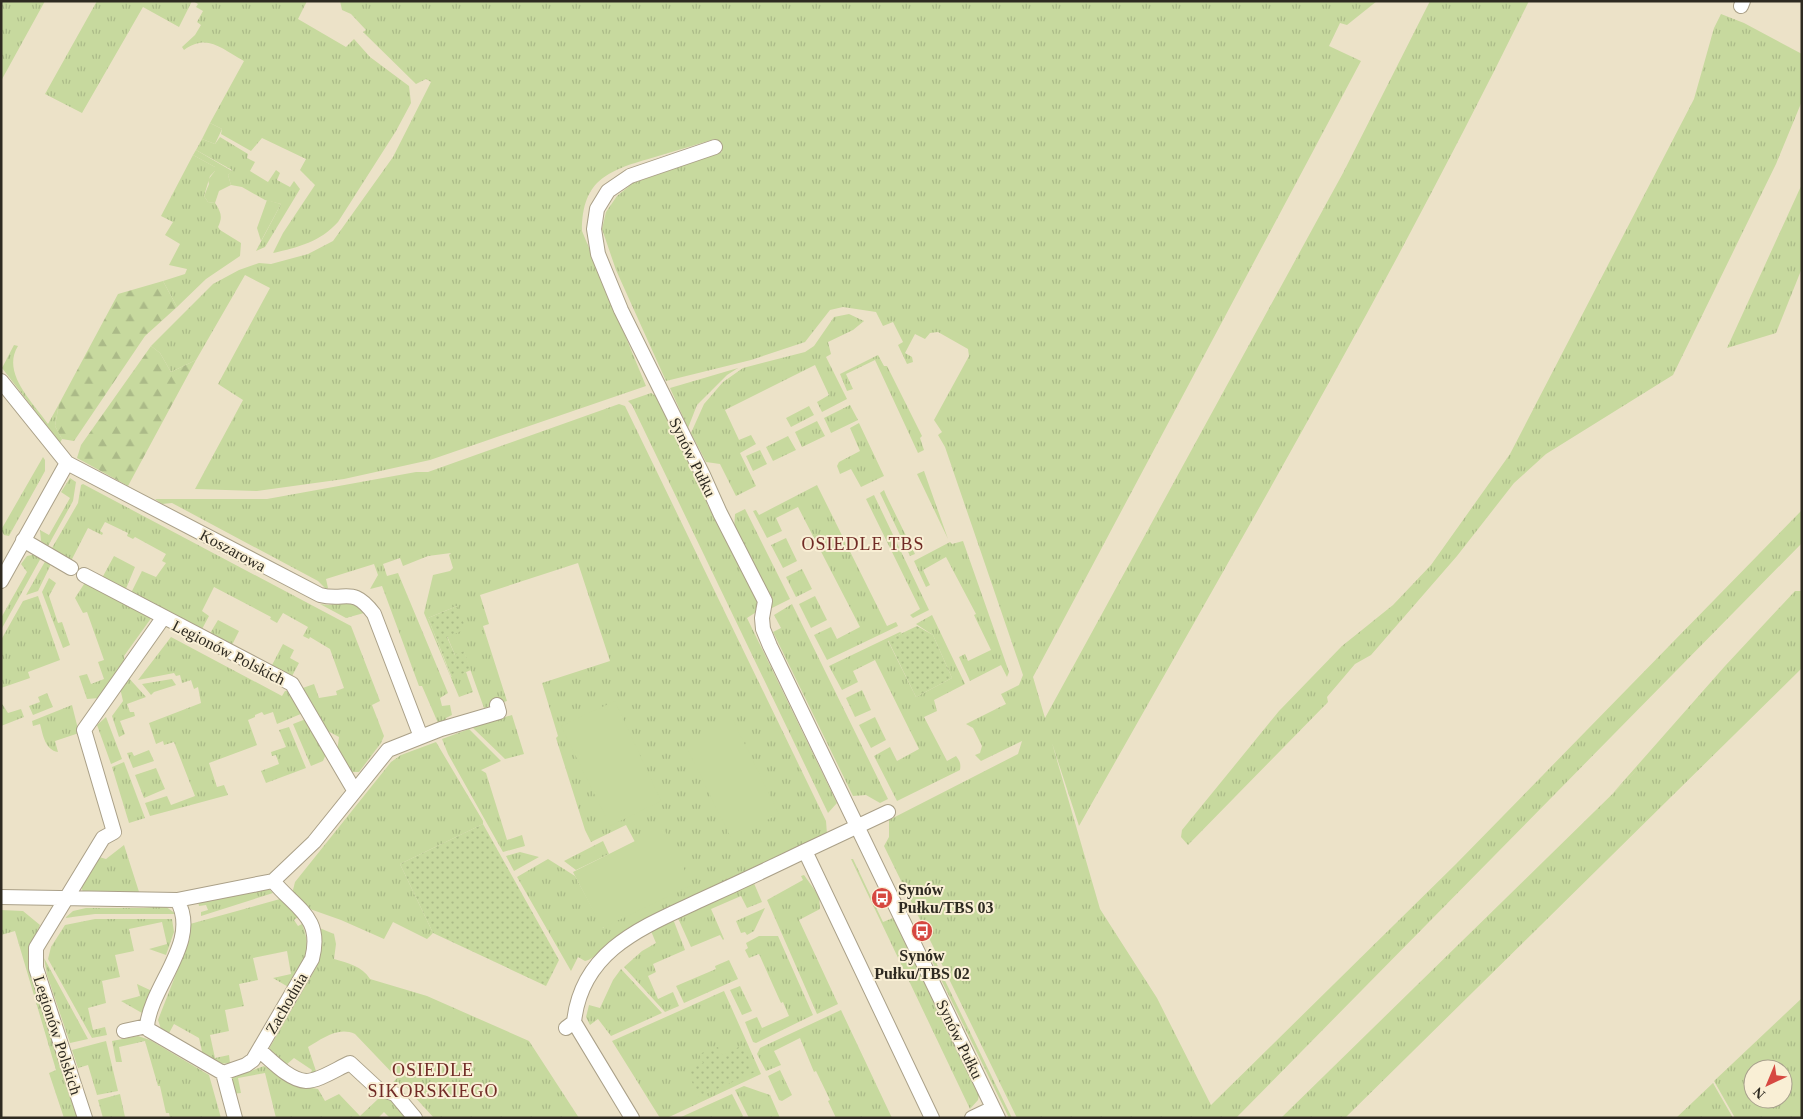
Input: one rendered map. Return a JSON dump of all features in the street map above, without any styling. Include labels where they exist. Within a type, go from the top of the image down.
[{"type":"street","name":"Synów Pułku","points":[[715,147],[630,176],[608,190],[598,209],[594,229],[598,254],[621,310],[765,601],[762,618],[763,629],[856,826],[996,1113]]},
{"type":"street","name":"Koszarowa","points":[[1,381],[67,463],[320,596],[329,598],[351,595],[361,600],[374,614],[421,737]]},
{"type":"street","points":[[1,581],[67,463]]},
{"type":"street","points":[[23,540],[71,568]]},
{"type":"street","name":"Legionów Polskich","points":[[84,575],[292,684],[354,790]]},
{"type":"street","name":"Legionów Polskich","points":[[85,1118],[36,962],[36,948],[64,899],[103,838],[114,832],[84,730],[163,618]]},
{"type":"street","points":[[1,897],[177,900],[273,881],[314,842],[388,750],[421,737],[499,712],[497,705]]},
{"type":"street","points":[[632,1118],[573,1027],[576,1008],[589,977],[604,956],[623,940],[648,924],[888,812]]},
{"type":"street","points":[[805,851],[932,1118]]},
{"type":"street","name":"Zachodnia","points":[[223,1073],[246,1065],[259,1050],[312,959],[315,948],[315,936],[308,917],[273,881]]},
{"type":"street","points":[[147,1026],[184,932],[183,911],[177,900]]},
{"type":"street","points":[[124,1031],[147,1026]]},
{"type":"street","points":[[147,1026],[149,1030],[223,1073],[235,1118]]},
{"type":"street","points":[[259,1050],[282,1070],[304,1081],[312,1080],[350,1063],[376,1088],[395,1094],[415,1118]]},
{"type":"street","points":[[972,1118],[996,1113]]},
{"type":"green space","points":[[1,1],[45,1],[1,81]]},
{"type":"green space","points":[[97,1],[192,1],[179,27],[143,7],[82,113],[45,94]]},
{"type":"green space","points":[[193,1],[307,1],[298,19],[346,47],[354,39],[370,57],[409,86],[411,103],[396,131],[338,222],[324,234],[308,243],[273,253],[283,233],[315,185],[300,170],[306,159],[262,138],[251,151],[221,134],[222,129],[210,123],[244,61],[221,48],[207,43],[193,45],[184,50],[182,47],[195,35],[201,25],[197,22],[203,11],[196,7],[198,4]]},
{"type":"green space","points":[[340,1],[1377,1],[1347,25],[1340,23],[1329,46],[1361,61],[1033,677],[1045,718],[1343,173],[1430,1],[1529,1],[1367,314],[1079,826],[1052,743],[1100,909],[1157,998],[1211,1105],[1456,864],[1802,510],[1802,543],[1236,1118],[1017,1118],[884,846],[889,837],[889,820],[1018,754],[1022,741],[981,761],[975,755],[980,753],[982,746],[973,728],[966,724],[1006,704],[1001,694],[1019,685],[1023,675],[945,447],[938,435],[942,432],[934,420],[969,356],[968,349],[938,332],[930,333],[925,339],[915,334],[905,353],[912,357],[913,362],[907,364],[898,345],[903,342],[893,322],[883,326],[876,312],[843,307],[830,310],[805,342],[751,360],[666,381],[616,270],[602,229],[606,212],[617,196],[633,183],[722,152],[715,139],[612,172],[593,188],[583,213],[582,231],[646,386],[430,460],[344,479],[257,491],[195,489],[243,400],[218,384],[270,288],[245,275],[196,360],[171,372],[160,353],[151,346],[213,284],[239,270],[259,263],[271,264],[308,254],[333,241],[393,157],[431,82],[426,79],[416,84],[363,32],[366,30],[351,14],[342,10]]},
{"type":"green space","points":[[1721,14],[1744,23],[1802,54],[1802,101],[1776,164],[1673,375],[1546,454],[1514,483],[1457,556],[1371,655],[1355,664],[1327,697],[1328,702],[1188,845],[1181,837],[1182,830],[1279,711],[1342,646],[1393,605],[1431,565],[1510,454],[1694,99],[1714,28]]},
{"type":"green space","points":[[210,123],[222,129],[215,144],[202,139]]},
{"type":"green space","points":[[220,137],[248,154],[247,158],[255,162],[250,171],[268,182],[276,170],[280,173],[277,180],[290,187],[294,181],[300,189],[265,247],[256,251],[281,204],[265,200],[242,187],[231,185],[228,175],[232,170],[196,150],[202,139],[215,144]]},
{"type":"green space","points":[[196,150],[232,171],[228,175],[231,185],[219,191],[215,203],[208,202],[204,196],[209,184],[208,180],[215,171],[215,167],[193,155]]},
{"type":"green space","points":[[193,155],[215,167],[204,196],[208,202],[215,203],[219,209],[221,217],[218,227],[220,230],[241,243],[240,256],[206,279],[177,307],[163,281],[185,274],[187,269],[169,265],[180,244],[165,235],[173,222],[161,216]]},
{"type":"green space","points":[[1802,184],[1802,268],[1776,333],[1727,348]]},
{"type":"green space","points":[[267,200],[281,204],[261,241],[257,228]]},
{"type":"green space","points":[[163,281],[177,307],[145,336],[74,441],[62,439],[55,426],[59,404],[118,294]]},
{"type":"green space","points":[[849,314],[864,321],[853,330],[828,342],[831,354],[826,357],[847,399],[822,412],[817,402],[829,395],[815,365],[725,410],[739,440],[751,435],[756,444],[740,453],[756,486],[736,496],[720,464],[706,462],[691,433],[704,404],[723,382],[743,368],[805,352],[814,346],[834,317]]},
{"type":"green space","points":[[14,345],[18,346],[13,366],[16,377],[27,397],[48,424],[59,404],[55,426],[62,439],[60,443],[2,368]]},
{"type":"green space","points":[[151,346],[160,353],[171,372],[196,360],[128,486],[77,458],[81,445]]},
{"type":"green space","points":[[878,355],[884,366],[887,366],[922,436],[920,438],[924,450],[918,453],[875,360],[846,374],[853,389],[847,391],[840,374]]},
{"type":"green space","points":[[738,368],[727,375],[697,405],[688,428],[670,388]]},
{"type":"green space","points":[[651,393],[656,396],[708,497],[707,504],[761,609],[747,618],[837,803],[828,813],[632,405],[628,401]]},
{"type":"green space","points":[[619,404],[625,406],[826,821],[827,834],[628,930],[589,960],[585,961],[578,957],[571,971],[517,877],[548,859],[575,876],[603,928],[663,828],[635,842],[626,825],[591,842],[585,830],[556,738],[558,736],[542,683],[610,661],[578,563],[480,595],[489,624],[483,626],[507,701],[484,708],[464,652],[455,655],[447,636],[457,606],[428,618],[451,677],[466,672],[473,692],[459,697],[424,613],[433,575],[450,571],[453,568],[449,555],[451,553],[428,556],[403,566],[400,558],[383,564],[387,576],[398,573],[448,693],[440,698],[442,706],[450,705],[452,715],[446,718],[446,721],[438,723],[422,686],[419,686],[382,586],[370,589],[378,575],[374,564],[326,579],[328,588],[326,589],[318,581],[172,503],[162,504],[155,499],[267,499],[416,472],[428,472]]},
{"type":"green space","points":[[850,405],[858,420],[831,433],[824,418]]},
{"type":"green space","points":[[809,406],[814,415],[791,427],[786,418]]},
{"type":"green space","points":[[817,421],[825,436],[802,447],[795,432]]},
{"type":"green space","points":[[859,423],[884,476],[861,487],[851,469],[840,474],[837,466],[839,462],[860,451],[850,428]]},
{"type":"green space","points":[[788,436],[796,450],[773,461],[766,447]]},
{"type":"green space","points":[[760,450],[767,464],[753,471],[746,456]]},
{"type":"green space","points":[[43,457],[45,460],[45,471],[9,536],[4,535],[1,530]]},
{"type":"green space","points":[[924,471],[948,539],[917,474]]},
{"type":"green space","points":[[70,478],[76,482],[73,501],[48,546],[41,541],[40,530],[49,535],[70,498],[61,492]]},
{"type":"green space","points":[[83,484],[351,626],[380,701],[372,705],[384,736],[381,743],[359,772],[348,772],[337,752],[339,737],[324,729],[300,689],[314,684],[319,698],[337,695],[336,691],[344,688],[330,649],[310,637],[309,639],[303,636],[308,627],[283,613],[277,623],[270,619],[271,617],[214,587],[202,611],[209,616],[201,631],[131,593],[142,571],[156,577],[166,563],[162,561],[166,554],[135,537],[133,539],[127,536],[128,533],[105,522],[100,531],[103,533],[102,535],[88,528],[71,561],[52,548],[78,503],[81,485]]},
{"type":"green space","points":[[817,485],[887,626],[896,622],[898,626],[827,660],[814,635],[831,627],[837,639],[860,627],[798,507],[776,518],[782,531],[767,538],[753,511],[756,510],[759,515]]},
{"type":"green space","points":[[884,490],[915,554],[910,556],[880,493]]},
{"type":"green space","points":[[874,495],[929,610],[913,618],[910,615],[920,609],[866,499]]},
{"type":"green space","points":[[745,509],[790,599],[772,608],[734,530],[735,514]]},
{"type":"green space","points":[[786,538],[797,561],[783,568],[771,545]]},
{"type":"green space","points":[[963,541],[1009,672],[1007,677],[1001,665],[970,681],[959,657],[965,654],[968,661],[991,650],[974,615],[976,614],[946,557],[923,570],[930,585],[926,587],[914,561],[950,542],[952,544]]},
{"type":"green space","points":[[37,554],[42,556],[1,630],[1,618],[27,572],[21,564],[27,556]]},
{"type":"green space","points":[[114,556],[135,567],[125,591],[102,578]]},
{"type":"green space","points":[[47,558],[52,562],[38,591],[26,595]]},
{"type":"green space","points":[[802,569],[812,589],[796,597],[786,577]]},
{"type":"green space","points":[[49,578],[56,583],[49,596],[58,623],[62,622],[70,645],[63,648],[42,592]]},
{"type":"green space","points":[[86,581],[152,617],[124,656],[125,663],[99,698],[87,699],[79,676],[87,674],[91,684],[104,679],[98,662],[104,660],[87,612],[83,613],[75,598]]},
{"type":"green space","points":[[1795,591],[1802,591],[1802,668],[1345,1118],[1281,1118],[1641,766],[1613,793],[1725,666]]},
{"type":"green space","points":[[38,596],[60,660],[28,672],[30,678],[1,688],[1,640],[23,601]]},
{"type":"green space","points":[[815,596],[827,620],[811,628],[799,604]]},
{"type":"green space","points":[[355,603],[364,613],[346,618],[320,604]]},
{"type":"green space","points":[[792,604],[888,799],[880,803],[866,795],[853,796],[773,632],[781,628],[774,615]]},
{"type":"green space","points":[[457,606],[466,629],[447,637],[455,655],[464,651],[471,670],[452,678],[428,618]]},
{"type":"green space","points":[[932,615],[965,684],[934,700],[937,711],[924,717],[947,761],[956,756],[960,763],[960,770],[897,801],[874,756],[890,747],[897,761],[919,749],[875,660],[853,671],[858,682],[842,690],[829,666],[900,632],[902,633],[888,641],[916,697],[952,678],[933,635],[916,624]]},
{"type":"green space","points":[[218,620],[239,631],[231,647],[209,635]]},
{"type":"green space","points":[[917,626],[933,635],[952,678],[916,697],[888,640]]},
{"type":"green space","points":[[171,637],[282,696],[285,691],[290,691],[303,713],[277,724],[273,712],[264,715],[262,712],[248,720],[257,745],[209,763],[217,787],[224,785],[228,795],[150,816],[145,803],[167,796],[171,805],[195,796],[174,742],[164,745],[163,741],[156,744],[149,723],[201,703],[198,687],[194,689],[191,680],[182,683],[180,675],[176,676],[174,673],[138,680]]},
{"type":"green space","points":[[283,644],[294,650],[290,658],[299,663],[291,678],[271,667]]},
{"type":"green space","points":[[127,676],[146,697],[127,704],[130,712],[134,712],[135,716],[120,721],[125,734],[119,737],[112,716],[123,701],[120,688]]},
{"type":"green space","points":[[172,679],[176,685],[154,692],[151,695],[142,684]]},
{"type":"green space","points":[[862,690],[871,710],[855,717],[846,698]]},
{"type":"green space","points":[[47,693],[53,707],[33,715],[29,706],[40,702],[38,697]]},
{"type":"green space","points":[[615,701],[661,801],[610,826],[561,726]]},
{"type":"green space","points":[[1,702],[8,713],[21,709],[24,717],[1,726]]},
{"type":"green space","points":[[72,705],[79,733],[55,741],[58,752],[54,751],[47,745],[40,724],[33,726],[32,721]]},
{"type":"green space","points":[[512,715],[524,754],[505,759],[472,727]]},
{"type":"green space","points":[[106,717],[122,759],[111,764],[97,725]]},
{"type":"green space","points":[[875,717],[886,740],[871,748],[859,725]]},
{"type":"green space","points":[[306,719],[326,754],[323,761],[311,766],[293,724]]},
{"type":"green space","points":[[733,720],[779,814],[731,838],[685,744]]},
{"type":"green space","points":[[289,727],[306,768],[266,783],[261,771],[279,764],[276,755],[272,756],[271,752],[286,747],[279,730]]},
{"type":"green space","points":[[469,729],[501,761],[481,770],[486,773],[507,840],[522,835],[525,846],[503,852],[448,754],[442,739]]},
{"type":"green space","points":[[436,742],[483,824],[400,864],[433,933],[427,939],[393,922],[384,939],[341,920],[307,908],[292,894],[295,882],[391,762],[401,755]]},
{"type":"green space","points":[[149,750],[154,761],[133,768],[127,753],[132,752],[134,756]]},
{"type":"green space","points":[[124,762],[145,818],[129,823],[112,767]]},
{"type":"green space","points":[[156,768],[165,789],[144,798],[135,775]]},
{"type":"green space","points":[[483,824],[559,960],[546,986],[433,933],[400,864]]},
{"type":"green space","points":[[663,827],[692,885],[602,928],[573,872]]},
{"type":"green space","points":[[603,841],[609,854],[576,870],[564,861]]},
{"type":"green space","points":[[124,845],[140,895],[83,892],[80,883],[99,857],[106,859]]},
{"type":"green space","points":[[520,852],[539,857],[514,871],[506,856]]},
{"type":"green space","points":[[851,859],[853,859],[883,922],[893,918],[979,1095],[978,1100],[970,1109]]},
{"type":"green space","points":[[804,875],[819,896],[820,909],[799,920],[838,1004],[817,1014],[767,900],[803,880],[801,876]]},
{"type":"green space","points":[[753,881],[762,902],[747,908],[741,896],[711,909],[724,939],[720,935],[691,947],[677,916]]},
{"type":"green space","points":[[269,889],[273,893],[201,916],[201,912],[208,910],[206,905],[199,906],[198,901]]},
{"type":"green space","points":[[280,899],[298,917],[294,920],[298,926],[302,924],[307,942],[303,965],[290,988],[273,978],[291,974],[287,951],[253,958],[258,980],[239,984],[244,1006],[225,1010],[229,1031],[210,1035],[215,1058],[229,1055],[230,1063],[218,1064],[203,1056],[199,1038],[174,1024],[168,1035],[161,1029],[158,1020],[190,938],[190,924]]},
{"type":"green space","points":[[165,906],[176,914],[95,914],[65,918],[73,911],[86,908]]},
{"type":"green space","points":[[765,908],[754,931],[747,935],[745,932],[741,933],[736,921]]},
{"type":"green space","points":[[1,910],[23,911],[40,925],[33,943],[78,1118],[64,1118],[49,1073],[56,1070],[15,931],[1,935]]},
{"type":"green space","points":[[95,919],[172,919],[174,932],[166,955],[149,949],[167,944],[162,922],[129,929],[134,951],[115,955],[120,977],[102,981],[106,1003],[88,1008],[93,1030],[105,1027],[107,1035],[92,1038],[48,959],[51,947],[65,925]]},
{"type":"green space","points":[[673,919],[685,950],[653,964],[656,972],[648,976],[658,999],[673,992],[679,1006],[665,1012],[624,967],[642,951],[656,943],[651,931]]},
{"type":"green space","points":[[317,927],[334,934],[336,944],[334,959],[359,968],[370,979],[427,996],[529,1041],[579,1118],[434,1118],[402,1083],[394,1089],[387,1089],[397,1078],[355,1034],[349,1032],[330,1034],[308,1047],[316,1071],[309,1077],[312,1070],[294,1058],[285,1066],[269,1051],[317,966],[321,945]]},
{"type":"green space","points":[[759,936],[778,936],[813,1015],[756,1043],[753,1042],[745,1022],[757,1017],[762,1028],[789,1016],[783,1002],[781,1003],[759,954],[749,958],[745,950],[748,948],[746,943]]},
{"type":"green space","points":[[931,952],[1012,1118],[1009,1118],[928,953]]},
{"type":"green space","points":[[44,958],[88,1039],[70,1043],[47,975]]},
{"type":"green space","points":[[729,960],[738,979],[684,1003],[676,986],[716,969],[715,966]]},
{"type":"green space","points":[[621,969],[662,1013],[611,1036],[598,1019],[590,1025],[586,1017],[589,1005],[600,1008],[613,980]]},
{"type":"green space","points":[[137,984],[152,991],[142,1013],[121,1001],[140,996]]},
{"type":"green space","points":[[740,986],[752,1011],[742,1015],[730,990]]},
{"type":"green space","points":[[724,991],[761,1074],[667,1118],[660,1118],[612,1041]]},
{"type":"green space","points":[[1802,998],[1802,1118],[1735,1118],[1714,1081]]},
{"type":"green space","points":[[841,1010],[892,1118],[836,1118],[828,1101],[830,1100],[816,1071],[814,1072],[800,1038],[774,1051],[781,1065],[766,1071],[757,1054],[760,1048]]},
{"type":"green space","points":[[138,1036],[150,1040],[209,1075],[221,1118],[170,1118],[169,1113],[166,1113],[160,1086],[158,1086],[145,1041],[119,1047],[122,1062],[116,1062],[112,1041]]},
{"type":"green space","points":[[106,1041],[118,1091],[97,1095],[88,1065],[78,1068],[72,1050]]},
{"type":"green space","points":[[743,1045],[755,1072],[699,1097],[687,1071],[703,1063],[699,1054],[718,1047],[722,1055]]},
{"type":"green space","points":[[264,1066],[301,1086],[318,1089],[325,1101],[339,1094],[360,1116],[378,1099],[387,1096],[412,1118],[390,1118],[384,1112],[378,1118],[276,1118],[265,1073],[238,1078],[241,1093],[231,1094],[232,1078]]},
{"type":"green space","points":[[780,1070],[792,1095],[782,1101],[779,1100],[768,1076]]},
{"type":"green space","points":[[1713,1083],[1733,1118],[1676,1118]]},
{"type":"green space","points":[[744,1086],[770,1095],[780,1118],[749,1118],[735,1090]]},
{"type":"green space","points":[[120,1094],[125,1117],[103,1118],[98,1100]]},
{"type":"green space","points":[[732,1094],[744,1118],[679,1118]]},
{"type":"place","name":"Synów Pułku/TBS 03","points":[[882,898]]},
{"type":"place","name":"Synów Pułku/TBS 02","points":[[922,931]]},
{"type":"district","name":"OSIEDLE TBS","points":[[863,544]]},
{"type":"district","name":"OSIEDLE SIKORSKIEGO","points":[[433,1080]]}]
